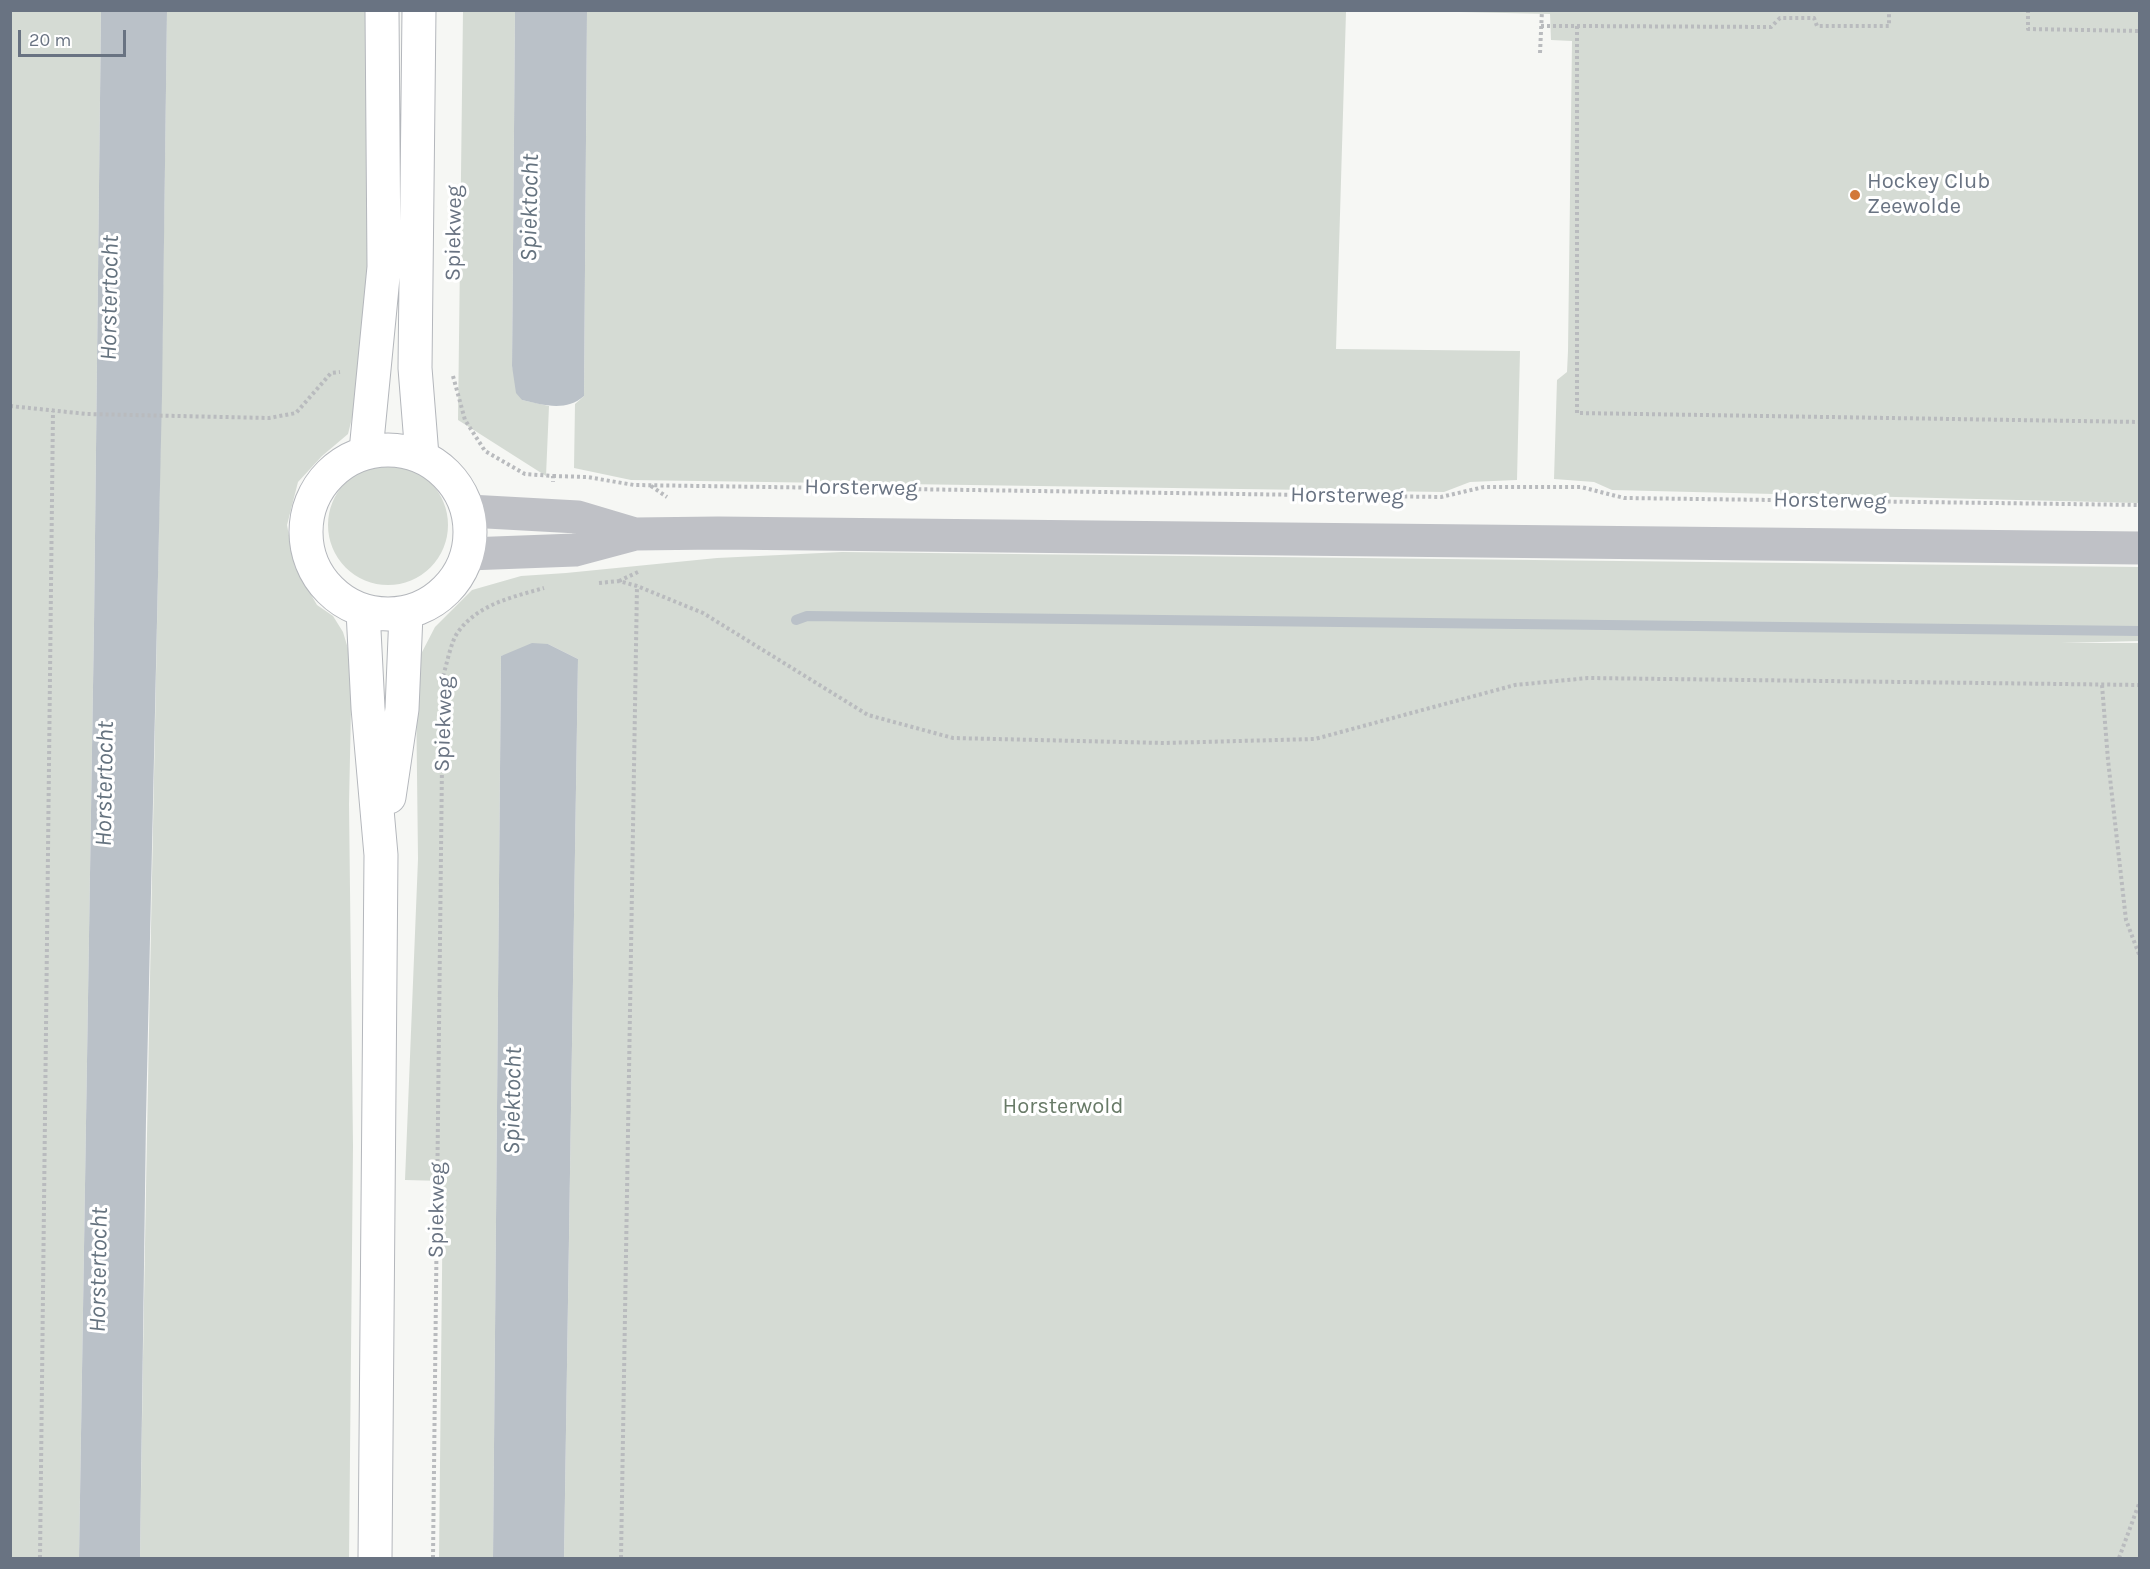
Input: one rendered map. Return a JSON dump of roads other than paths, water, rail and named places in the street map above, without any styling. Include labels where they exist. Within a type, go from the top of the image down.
[{"type":"main road","points":[[366,452],[384,267],[382,10]]},
{"type":"main road","name":"Spiekweg","points":[[419,10],[415,368],[422,456]]},
{"type":"main road","points":[[394,449],[422,456],[443,469],[459,488],[469,512],[471,532],[468,554],[455,581],[434,602],[406,614],[384,615],[363,611],[332,593],[311,565],[304,530],[313,496],[334,468],[366,452],[394,449]]},
{"type":"main road","name":"Spiekweg","points":[[363,611],[368,708],[381,855],[375,1558]]},
{"type":"main road","name":"Spiekweg","points":[[381,855],[402,709],[406,614]]},
{"type":"street","name":"Horsterweg","points":[[469,512],[578,517],[635,534]]},
{"type":"street","name":"Horsterweg","points":[[468,554],[575,550],[635,534],[1512,540],[2139,548]]},
{"type":"water","name":"Horstertocht","points":[[101,11],[167,11],[140,1558],[79,1558]]},
{"type":"water","name":"Spiektocht","points":[[515,11],[587,11],[584,396],[562,406],[522,400],[516,393],[512,366]]},
{"type":"water","name":"Spiektocht","points":[[532,643],[548,644],[578,659],[564,1558],[493,1558],[501,656]]},
{"type":"waterway","points":[[796,620],[807,616],[2140,631]]},
{"type":"place","name":"Hockey Club Zeewolde","points":[[1855,195]]},
{"type":"park label","name":"Horsterwold","points":[[1063,1107]]}]
